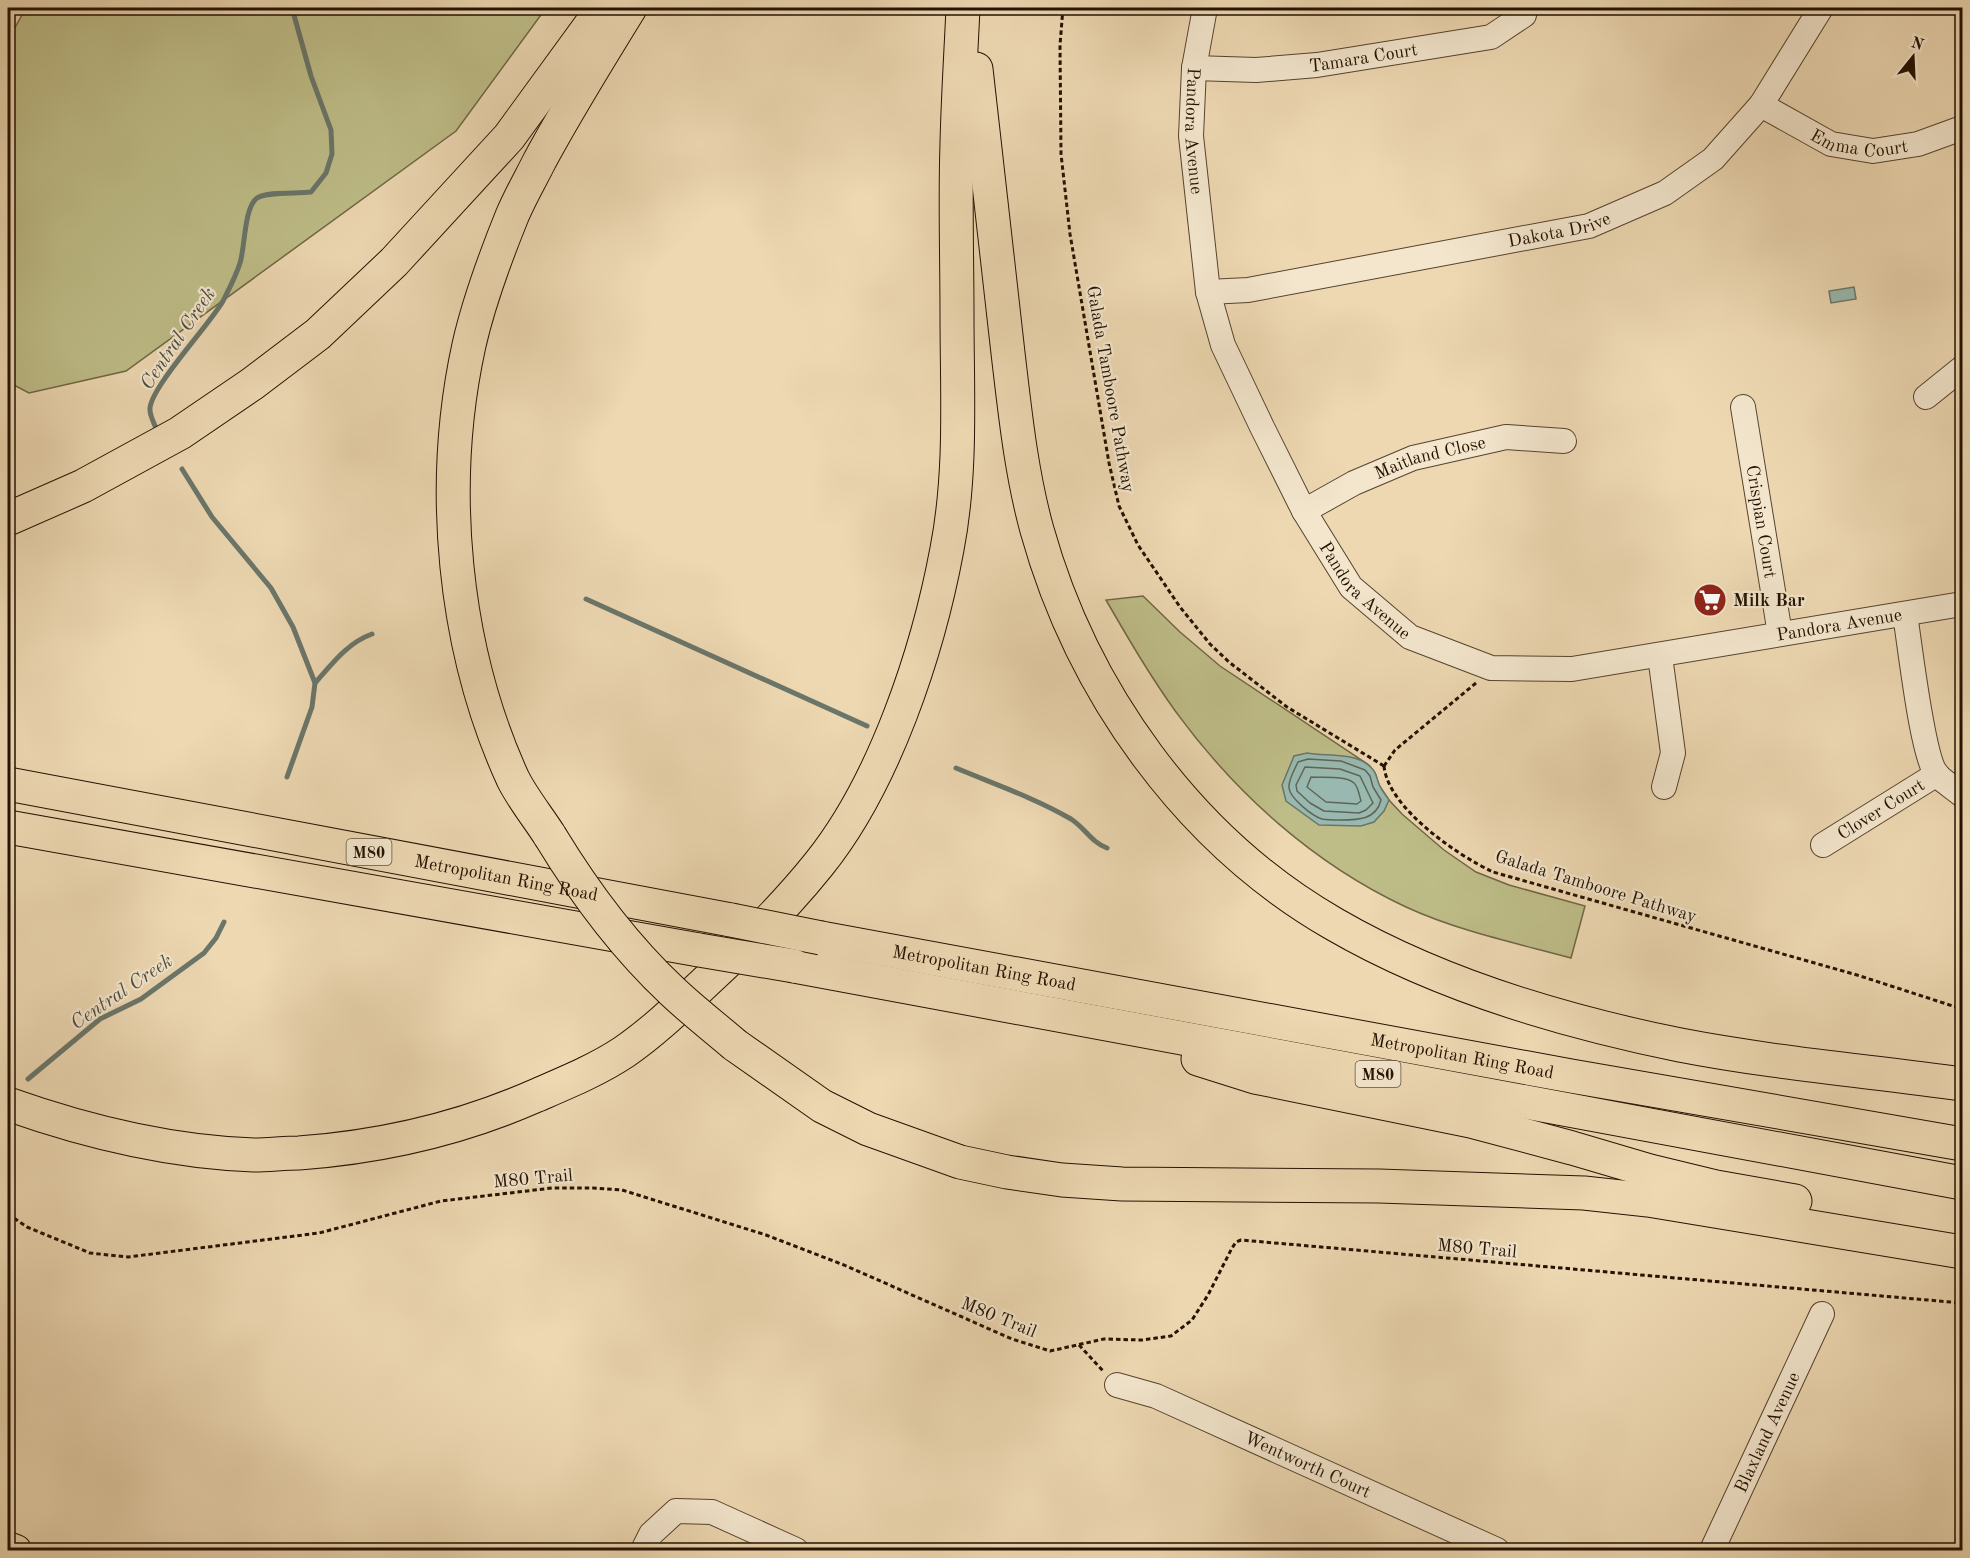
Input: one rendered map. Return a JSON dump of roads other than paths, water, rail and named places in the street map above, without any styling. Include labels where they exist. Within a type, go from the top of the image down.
[{"type":"highway","points":[[8,519],[83,486],[180,433],[252,384],[318,334],[394,262],[509,137],[603,8]]},
{"type":"highway","points":[[630,8],[560,122],[513,214],[486,282],[469,345],[460,405],[454,464],[454,529],[462,614],[488,715],[514,781],[573,873],[603,914],[672,990],[735,1045],[822,1106],[868,1129],[960,1162],[1007,1172],[1062,1180],[1122,1184],[1379,1186],[1584,1192],[1959,1246]]},
{"type":"highway","points":[[8,1104],[50,1119],[109,1135],[186,1150],[258,1155],[323,1151],[386,1143],[445,1129],[501,1111],[574,1080],[620,1055],[650,1034],[750,941],[819,864],[861,801],[889,740],[926,638],[948,546],[957,462],[957,146],[963,8]]},
{"type":"highway","points":[[969,8],[1016,416],[1025,482],[1037,531],[1052,578],[1100,683],[1149,758],[1188,805],[1234,849],[1278,886],[1332,923],[1384,951],[1439,975],[1500,997],[1594,1024],[1680,1045],[1958,1085]]},
{"type":"highway","name":"Metropolitan Ring Road","points":[[8,784],[821,938],[1571,1076],[1962,1144]]},
{"type":"highway","name":"Metropolitan Ring Road","points":[[8,827],[794,966],[1962,1183]]},
{"type":"highway","points":[[1073,1019],[1255,1077],[1471,1121],[1650,1171],[1959,1246]]},
{"type":"main road","points":[[8,1547],[16,1551]]},
{"type":"street","name":"Pandora Avenue","points":[[1205,8],[1194,68],[1191,136],[1208,292],[1223,345],[1304,511],[1351,587],[1410,637],[1491,668],[1572,669],[1962,604]]},
{"type":"street","name":"Dakota Drive","points":[[1208,292],[1248,290],[1589,226],[1665,194],[1713,159],[1761,105],[1821,8]]},
{"type":"street","name":"Tamara Court","points":[[1194,68],[1256,70],[1317,65],[1491,37],[1524,15]]},
{"type":"street","name":"Emma Court","points":[[1761,105],[1831,144],[1873,151],[1918,144],[1962,128]]},
{"type":"street","points":[[1926,397],[1962,368]]},
{"type":"street","name":"Crispian Court","points":[[1743,407],[1780,634]]},
{"type":"street","name":"Maitland Close","points":[[1304,511],[1354,483],[1413,458],[1506,437],[1564,441]]},
{"type":"street","points":[[1905,615],[1924,733],[1937,774],[1962,795]]},
{"type":"street","points":[[1660,656],[1673,753],[1664,787]]},
{"type":"street","name":"Clover Court","points":[[1823,845],[1937,774]]},
{"type":"street","name":"Blaxland Avenue","points":[[1712,1551],[1822,1314]]},
{"type":"street","name":"Wentworth Court","points":[[1117,1385],[1156,1396],[1497,1551]]},
{"type":"street","points":[[643,1551],[651,1534],[676,1510],[712,1512],[796,1551]]},
{"type":"water","points":[[1854,287],[1856,299],[1831,303],[1829,291]]},
{"type":"water","points":[[1307,753],[1343,756],[1361,760],[1368,765],[1375,773],[1389,800],[1384,811],[1374,822],[1361,826],[1319,825],[1286,801],[1282,785],[1294,756]]},
{"type":"waterway","name":"Central Creek","points":[[156,428],[150,412],[152,400],[169,373],[223,301],[240,263],[247,219],[253,203],[257,198],[268,194],[311,192],[326,173],[332,154],[331,130],[311,76],[292,8]]},
{"type":"waterway","name":"Central Creek","points":[[182,469],[212,517],[271,588],[293,627],[315,683],[312,707],[287,777]]},
{"type":"waterway","points":[[586,599],[867,726]]},
{"type":"waterway","points":[[315,683],[347,648],[372,634]]},
{"type":"waterway","points":[[956,768],[1057,811],[1071,819],[1107,848]]},
{"type":"waterway","name":"Central Creek","points":[[28,1079],[100,1019],[141,999],[204,953],[216,938],[224,922]]},
{"type":"place","name":"Milk Bar","points":[[1710,600]]}]
